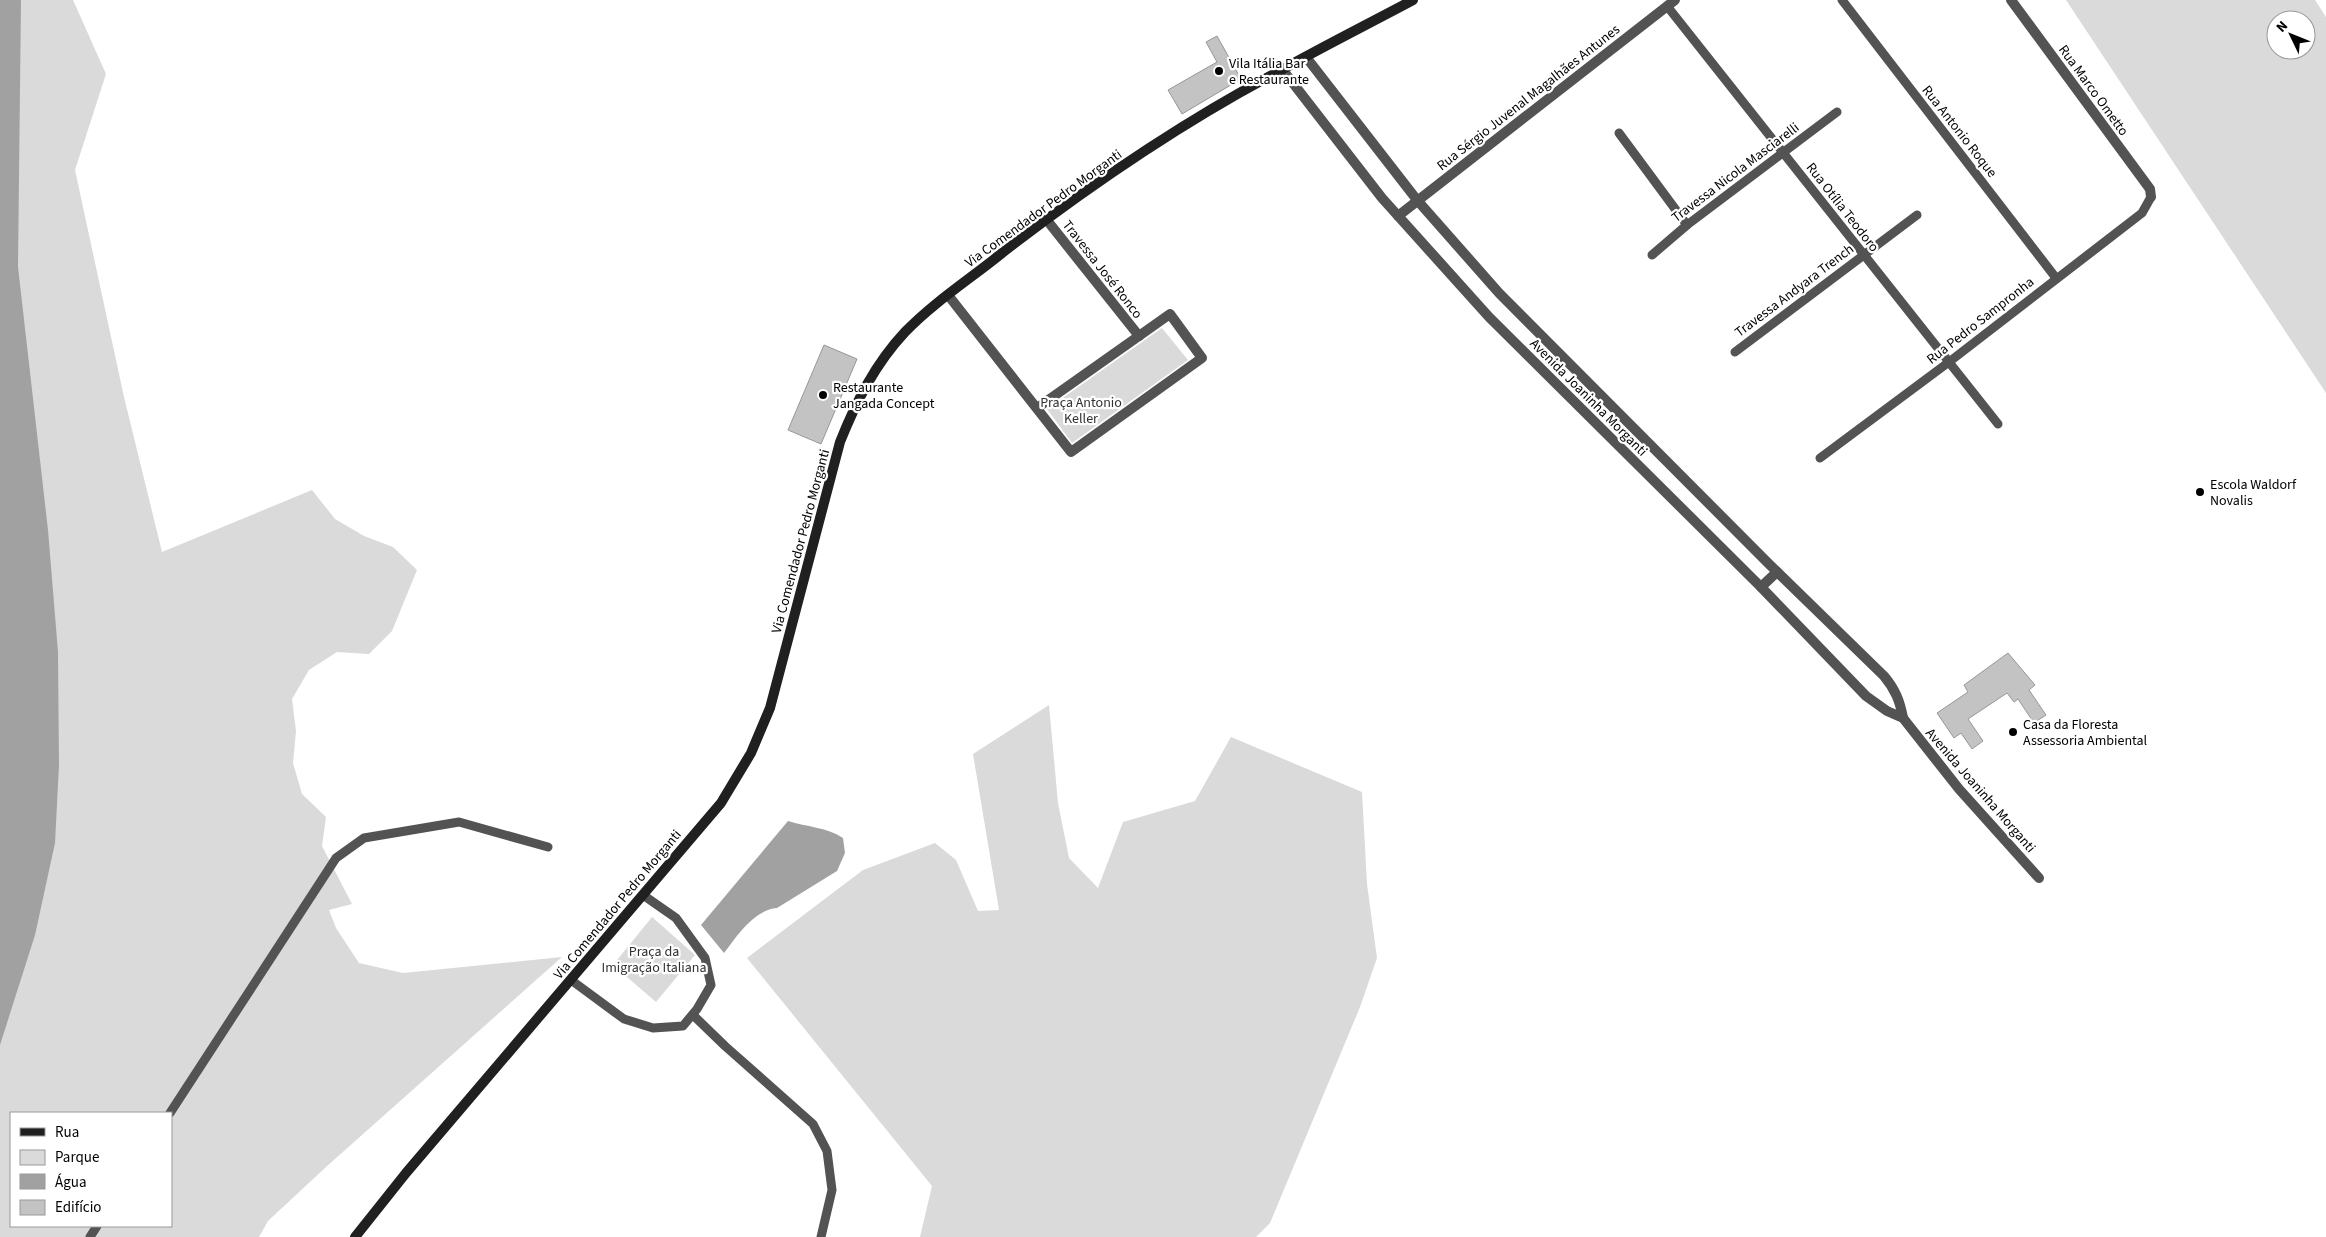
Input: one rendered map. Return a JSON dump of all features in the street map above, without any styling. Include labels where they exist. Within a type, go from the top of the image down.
[{"type":"street","name":"Via Comendador Pedro Morganti","points":[[355,1237],[406,1173],[721,803],[737,779],[761,731],[770,708],[840,442],[856,402],[878,365],[905,332],[948,295],[1046,219],[1108,176],[1188,125],[1282,69],[1413,0]]},
{"type":"street","name":"Rua Marco Ometto","points":[[2010,0],[2150,189],[2152,197]]},
{"type":"street","name":"Rua Sérgio Juvenal Magalhães Antunes","points":[[1398,216],[1671,3]]},
{"type":"street","name":"Avenida Joaninha Morganti","points":[[1306,57],[1417,200],[1499,294],[1777,572],[1884,676],[1894,688],[1903,718],[1959,789],[2039,878]]},
{"type":"street","name":"Avenida Joaninha Morganti","points":[[1282,69],[1398,216],[1489,318],[1761,587],[1866,696],[1887,711],[1903,718]]},
{"type":"street","name":"Travessa José Ronco","points":[[1046,219],[1139,336]]},
{"type":"street","points":[[948,295],[1071,452],[1202,358],[1170,314],[1037,408]]},
{"type":"street","points":[[1761,587],[1777,572]]},
{"type":"lane","name":"Rua Antonio Roque","points":[[1842,0],[2056,278]]},
{"type":"lane","name":"Rua Otília Teodoro","points":[[1671,3],[1783,153],[1998,424]]},
{"type":"lane","name":"Travessa Nicola Masciarelli","points":[[1652,255],[1687,225],[1837,112]]},
{"type":"lane","points":[[1619,133],[1687,225]]},
{"type":"lane","name":"Rua Pedro Sampronha","points":[[1820,458],[1949,362],[2142,213],[2149,205],[2152,197]]},
{"type":"lane","name":"Travessa Andyara Trench","points":[[1735,352],[1917,215]]},
{"type":"lane","points":[[171,1112],[336,858],[364,838],[459,822],[548,847]]},
{"type":"lane","points":[[571,980],[624,1019],[653,1028],[683,1026],[711,985],[704,958],[676,918],[643,895]]},
{"type":"lane","points":[[693,1014],[725,1046],[813,1124],[827,1151],[832,1190],[821,1237]]},
{"type":"green space","points":[[0,0],[73,0],[106,74],[75,170],[124,397],[162,552],[312,490],[335,519],[364,536],[393,547],[417,570],[392,631],[369,654],[337,652],[309,670],[292,699],[296,731],[293,763],[302,794],[326,817],[322,846],[352,904],[329,910],[336,928],[359,963],[403,973],[562,957],[326,1167],[268,1221],[259,1237],[0,1237]]},
{"type":"green space","points":[[2066,0],[2315,0],[2326,17],[2326,393]]},
{"type":"green space","name":"Praça Antonio Keller","points":[[1162,328],[1188,360],[1072,443],[1047,409]]},
{"type":"green space","points":[[1049,705],[1058,803],[1069,858],[1098,888],[1123,822],[1195,801],[1231,737],[1362,792],[1367,884],[1377,958],[1360,1007],[1270,1223],[1256,1237],[920,1237],[932,1186],[747,958],[863,870],[935,843],[956,860],[978,911],[999,910],[973,754]]},
{"type":"green space","name":"Praça da Imigração Italiana","points":[[652,917],[695,955],[656,1002],[613,965]]},
{"type":"water","points":[[0,0],[21,0],[18,267],[48,530],[58,652],[59,765],[55,843],[35,935],[0,1045]]},
{"type":"water","points":[[788,821],[823,829],[843,838],[845,853],[837,871],[777,908],[761,913],[740,932],[724,953],[701,925]]},
{"type":"building","name":"Vila Itália Bar e Restaurante","points":[[1217,36],[1241,79],[1182,114],[1168,90],[1217,62],[1206,42]]},
{"type":"building","name":"Restaurante Jangada Concept","points":[[824,345],[857,359],[821,444],[788,430]]},
{"type":"building","points":[[2008,653],[2035,685],[2029,690],[2046,715],[2034,723],[2018,699],[2014,702],[2007,693],[1968,719],[1983,741],[1972,749],[1961,733],[1954,738],[1937,713],[1968,692],[1964,685]]},
{"type":"place","name":"Vila Itália Bar e Restaurante","points":[[1219,71]]},
{"type":"place","name":"Restaurante Jangada Concept","points":[[823,395]]},
{"type":"place","name":"Escola Waldorf Novalis","points":[[2200,492]]},
{"type":"place","name":"Casa da Floresta Assessoria Ambiental","points":[[2013,732]]}]
